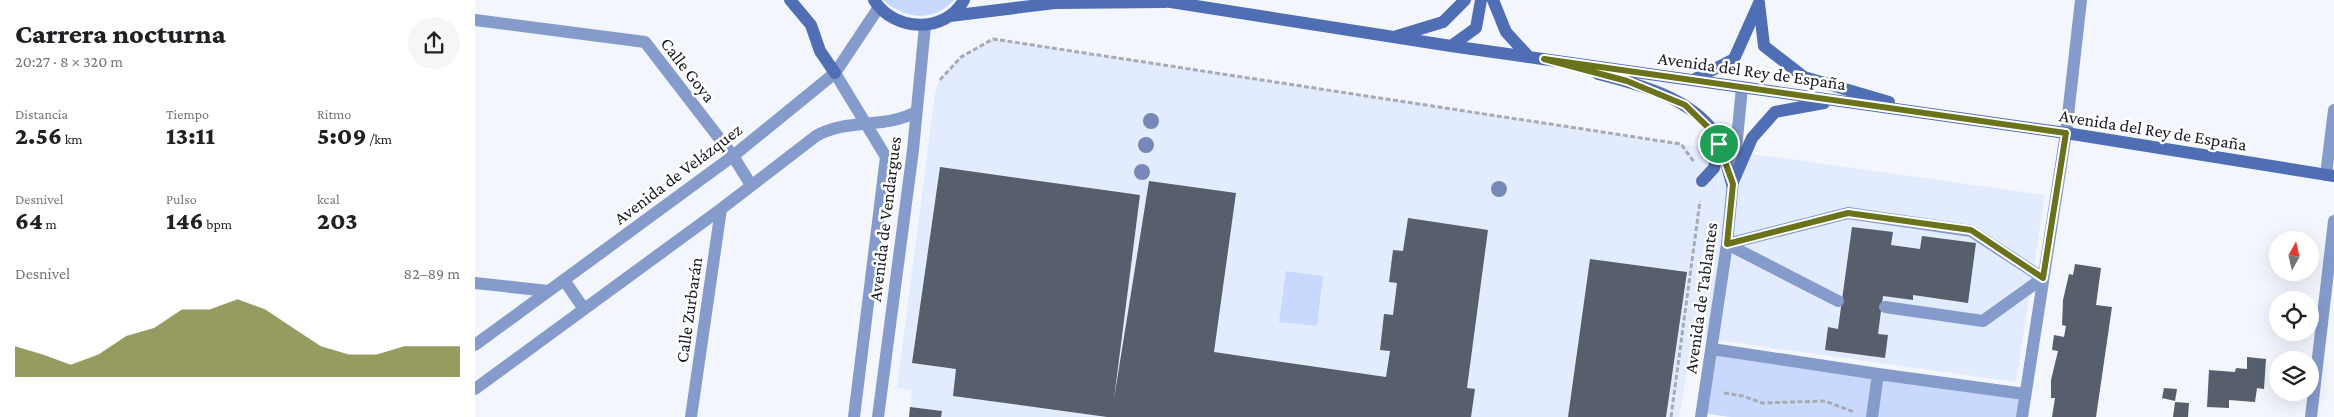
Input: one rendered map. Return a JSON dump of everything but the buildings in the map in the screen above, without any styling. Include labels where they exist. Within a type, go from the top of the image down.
[{"type":"main road","points":[[790,0],[811,25],[820,52],[835,73]]},
{"type":"main road","points":[[876,4],[903,23],[925,26],[949,16],[964,0]]},
{"type":"main road","points":[[1395,37],[1443,22],[1465,0]]},
{"type":"main road","points":[[1451,46],[1476,28],[1481,0]]},
{"type":"main road","points":[[1493,0],[1506,32],[1529,57]]},
{"type":"main road","name":"Avenida del Rey de España","points":[[949,16],[1055,3],[1162,1],[1451,46],[2066,133],[2330,175]]},
{"type":"main road","points":[[1693,80],[1734,59],[1759,2]]},
{"type":"main road","points":[[1759,2],[1764,46],[1804,77],[1932,114]]},
{"type":"main road","points":[[1544,59],[1627,81],[1685,105],[1715,134],[1733,184]]},
{"type":"main road","points":[[1733,184],[1752,138],[1775,112],[1837,101]]},
{"type":"main road","points":[[1702,181],[1714,168],[1719,144]]},
{"type":"street","points":[[2022,417],[2066,133],[2081,0]]},
{"type":"street","name":"Avenida de Velázquez","points":[[475,345],[733,156],[835,73],[876,4]]},
{"type":"street","name":"Calle Goya","points":[[475,20],[645,42],[733,156],[751,185]]},
{"type":"street","name":"Avenida de Vendargues","points":[[877,417],[916,112],[925,26]]},
{"type":"street","name":"Avenida de Vendargues","points":[[835,73],[886,157],[854,417]]},
{"type":"street","name":"Avenida de Tablantes","points":[[1701,417],[1727,244],[1742,87]]},
{"type":"street","points":[[2330,175],[2334,110]]},
{"type":"street","points":[[475,389],[828,130],[865,122],[887,122],[916,112]]},
{"type":"street","name":"Calle Zurbarán","points":[[691,417],[721,209]]},
{"type":"street","points":[[1727,244],[1848,213],[1971,230],[2043,278]]},
{"type":"street","points":[[2311,417],[2334,220]]},
{"type":"street","points":[[1727,244],[1838,301]]},
{"type":"street","points":[[1885,307],[1983,321],[2043,278]]},
{"type":"street","points":[[564,280],[584,309]]},
{"type":"street","points":[[475,282],[548,291]]},
{"type":"street","points":[[1712,349],[2025,394]]},
{"type":"street","points":[[1865,416],[1878,374]]},
{"type":"path","points":[[961,57],[993,39],[1681,144],[1701,174],[1702,181],[1698,231],[1671,417]]},
{"type":"path","points":[[1706,389],[1743,396],[1762,403],[1825,401],[1865,416]]},
{"type":"shaded area","points":[[883,0],[954,0],[937,12],[919,16],[900,11]]},
{"type":"shaded area","points":[[993,39],[1681,144],[2045,195],[2016,382],[1693,337],[1679,417],[909,417],[912,390],[897,388],[935,93],[939,81],[961,57]]},
{"type":"shaded area","points":[[1286,271],[1323,276],[1317,326],[1279,322]]},
{"type":"shaded area","points":[[1712,349],[2025,394],[2022,417],[1730,417],[1702,413]]},
{"type":"route","points":[[1544,59],[2066,133],[2043,278],[1971,230],[1848,213],[1727,244],[1733,184],[1719,144],[1715,134],[1685,105],[1627,81],[1544,59]]}]
